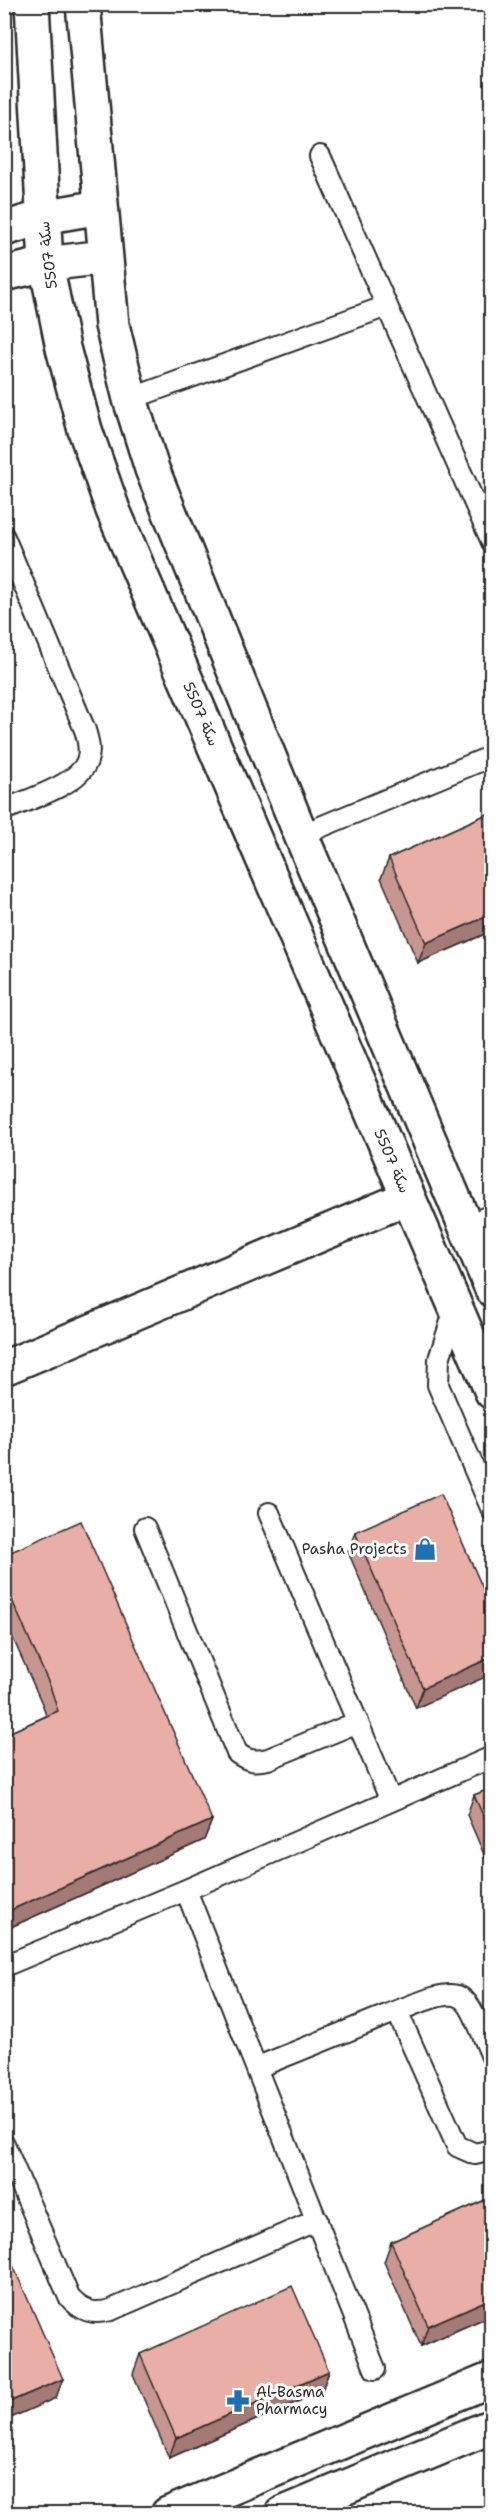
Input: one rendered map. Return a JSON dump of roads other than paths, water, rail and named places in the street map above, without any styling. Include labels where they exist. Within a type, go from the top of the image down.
[{"type":"street","name":"سكة 5507","points":[[32,4],[46,264],[63,348],[85,430],[113,510],[492,1392]]},
{"type":"street","points":[[83,4],[112,326],[130,399],[152,469],[301,835],[478,1221],[492,1289]]},
{"type":"street","points":[[4,229],[43,217],[100,207]]},
{"type":"street","points":[[4,274],[46,264],[105,257]]},
{"type":"street","points":[[7,1360],[408,1198]]},
{"type":"street","points":[[168,2514],[492,2379]]},
{"type":"street","points":[[282,2514],[492,2426]]},
{"type":"lane","points":[[320,156],[492,542]]},
{"type":"lane","points":[[130,399],[387,306]]},
{"type":"lane","points":[[4,537],[90,746],[87,762],[78,776],[4,810]]},
{"type":"lane","points":[[301,835],[492,756]]},
{"type":"lane","points":[[456,1306],[439,1359],[438,1385],[492,1510]]},
{"type":"lane","points":[[269,1513],[391,1801]]},
{"type":"lane","points":[[145,1528],[237,1753],[246,1760],[257,1762],[358,1722]]},
{"type":"lane","points":[[4,1966],[492,1757]]},
{"type":"lane","points":[[186,1890],[258,2067],[375,2369]]},
{"type":"lane","points":[[258,2067],[448,1993],[462,1997],[471,2007],[492,2057]]},
{"type":"lane","points":[[397,2011],[457,2146],[475,2154],[492,2150]]},
{"type":"lane","points":[[4,2144],[69,2298],[76,2305],[94,2313],[111,2310],[317,2220]]},
{"type":"place","name":"Pasha Projects","points":[[425,1549]]},
{"type":"place","name":"Al-Basma Pharmacy","points":[[238,2401]]}]
